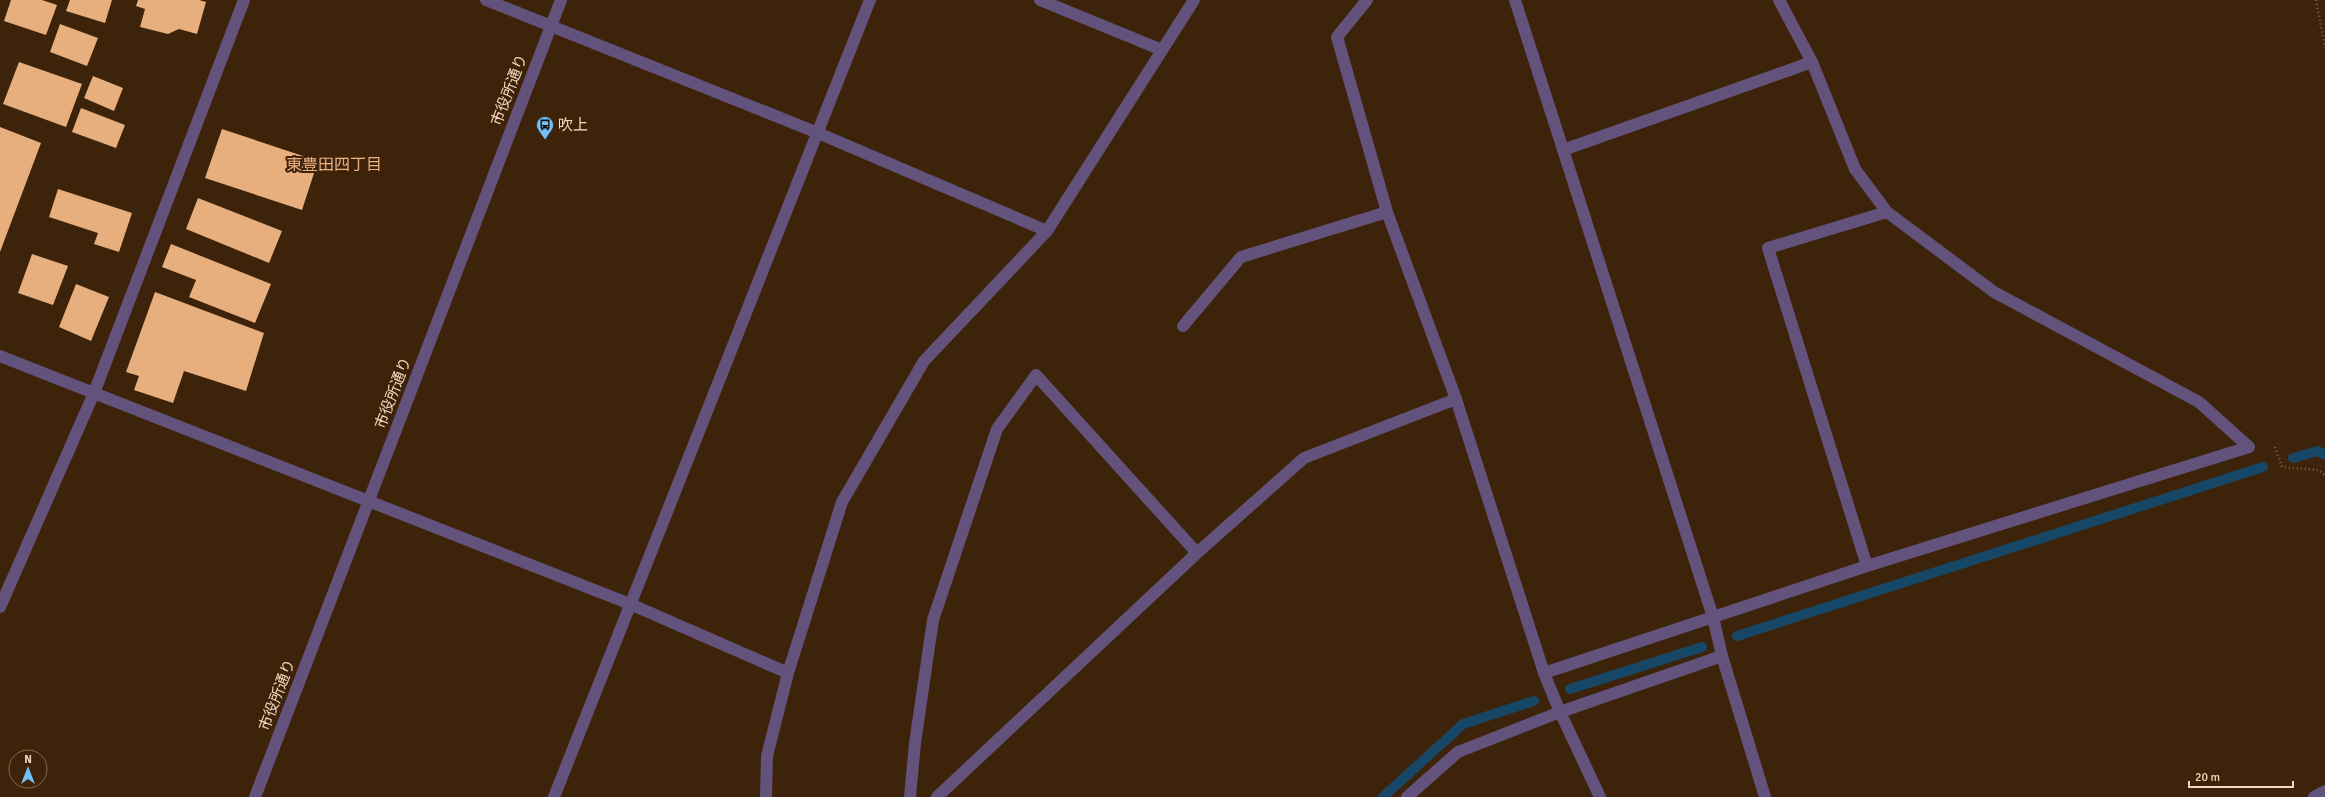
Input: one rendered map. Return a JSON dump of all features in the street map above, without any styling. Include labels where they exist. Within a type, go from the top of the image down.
[{"type":"street","points":[[0,607],[94,393],[244,0]]},
{"type":"street","points":[[486,0],[818,133],[1047,231]]},
{"type":"street","name":"市役所通り","points":[[255,797],[561,0]]},
{"type":"street","points":[[554,797],[870,0]]},
{"type":"street","points":[[1040,0],[1162,50]]},
{"type":"street","points":[[766,797],[767,756],[788,672],[842,502],[924,361],[1047,231],[1194,0]]},
{"type":"street","points":[[1367,0],[1337,37],[1387,212],[1456,399],[1544,672],[1560,712],[1600,797]]},
{"type":"street","points":[[1515,0],[1713,617],[1722,656],[1765,797]]},
{"type":"street","points":[[1779,0],[1812,62],[1855,169],[1887,212],[1994,292],[2199,402],[2249,447]]},
{"type":"street","points":[[1563,150],[1812,62]]},
{"type":"street","points":[[1183,326],[1241,257],[1387,212]]},
{"type":"street","points":[[1867,566],[1768,248],[1887,212]]},
{"type":"street","points":[[0,356],[630,604],[788,672]]},
{"type":"street","points":[[910,797],[915,743],[933,620],[997,429],[1036,375],[1197,553]]},
{"type":"street","points":[[938,797],[1197,553],[1304,458],[1456,399]]},
{"type":"street","points":[[1544,672],[1867,566],[2249,447]]},
{"type":"street","points":[[1407,797],[1458,752],[1560,712],[1722,656]]},
{"type":"street","points":[[2314,797],[2325,791]]},
{"type":"path","points":[[2316,0],[2325,48]]},
{"type":"path","points":[[2249,447],[2272,442],[2282,467],[2318,470],[2325,475]]},
{"type":"building","points":[[11,0],[42,0],[57,5],[46,35],[4,21]]},
{"type":"building","points":[[70,0],[112,0],[105,23],[66,11]]},
{"type":"building","points":[[138,0],[199,0],[206,2],[197,34],[179,29],[168,34],[140,27],[145,9],[136,6]]},
{"type":"building","points":[[60,24],[98,38],[87,66],[50,52]]},
{"type":"building","points":[[19,62],[82,84],[66,127],[3,104]]},
{"type":"building","points":[[93,76],[123,88],[114,111],[84,98]]},
{"type":"building","points":[[81,108],[125,125],[116,148],[72,132]]},
{"type":"building","points":[[0,127],[41,143],[0,252]]},
{"type":"building","points":[[222,129],[318,161],[302,210],[205,178]]},
{"type":"building","points":[[58,189],[132,213],[119,252],[94,244],[98,233],[49,217]]},
{"type":"building","points":[[198,198],[282,231],[269,263],[186,229]]},
{"type":"building","points":[[171,244],[271,284],[255,323],[189,297],[196,280],[162,267]]},
{"type":"building","points":[[32,254],[68,266],[53,305],[18,293]]},
{"type":"building","points":[[76,284],[109,297],[91,341],[59,327]]},
{"type":"building","points":[[155,292],[264,333],[246,391],[184,371],[173,403],[134,390],[139,376],[126,372]]},
{"type":"waterway","points":[[2293,458],[2318,451],[2325,455]]},
{"type":"waterway","points":[[1737,636],[2263,467]]},
{"type":"waterway","points":[[1570,689],[1702,647]]},
{"type":"waterway","points":[[1383,797],[1463,724],[1534,701]]},
{"type":"place","name":"吹上","points":[[545,140]]},
{"type":"district","name":"東豊田四丁目","points":[[334,164]]}]
